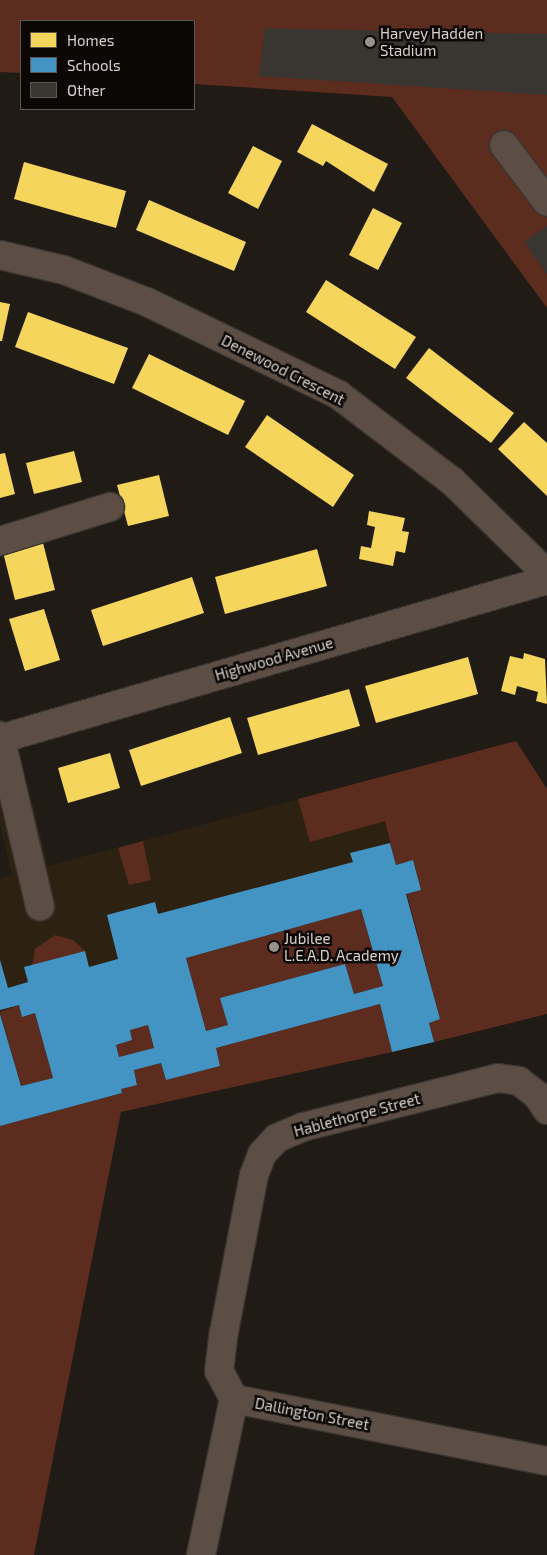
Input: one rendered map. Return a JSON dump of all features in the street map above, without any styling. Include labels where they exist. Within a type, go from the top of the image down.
[{"type":"street","points":[[504,145],[547,202]]},
{"type":"street","name":"Denewood Crescent","points":[[0,255],[64,270],[147,302],[339,396],[452,481],[547,574]]},
{"type":"street","points":[[0,542],[110,507]]},
{"type":"street","name":"Highwood Avenue","points":[[0,738],[547,580]]},
{"type":"street","points":[[0,738],[40,906]]},
{"type":"street","name":"Hablethorpe Street","points":[[234,1399],[219,1371],[224,1332],[254,1175],[262,1154],[277,1138],[303,1127],[498,1078],[518,1081],[537,1096],[547,1110]]},
{"type":"street","name":"Dallington Street","points":[[201,1555],[234,1399],[547,1461]]},
{"type":"shaded area","points":[[0,0],[547,0],[547,308],[392,97],[195,84],[195,20],[20,20],[20,73],[0,72]]},
{"type":"shaded area","name":"Jubilee L.E.A.D. Academy","points":[[516,741],[547,789],[547,1014],[121,1112],[0,1146],[0,879],[12,875],[0,825],[0,768],[22,762],[48,866]]},
{"type":"shaded area","points":[[516,741],[547,789],[547,1014],[434,1042],[429,1023],[440,1019],[407,894],[421,890],[413,860],[396,865],[385,821],[310,842],[298,799]]},
{"type":"shaded area","points":[[143,841],[151,880],[129,885],[118,848]]},
{"type":"shaded area","points":[[361,909],[383,986],[354,994],[345,964],[221,998],[228,1025],[206,1031],[186,958]]},
{"type":"shaded area","points":[[55,935],[73,940],[85,951],[32,966],[35,949]]},
{"type":"shaded area","points":[[380,1004],[392,1052],[121,1112],[34,1555],[0,1555],[0,1126],[122,1093],[121,1089],[137,1084],[134,1070],[161,1063],[166,1080],[220,1066],[216,1048]]},
{"type":"shaded area","points":[[19,1005],[22,1016],[35,1013],[53,1078],[21,1086],[0,1012]]},
{"type":"shaded area","points":[[148,1025],[154,1048],[119,1057],[116,1045],[132,1040],[130,1030]]},
{"type":"building: Homes","points":[[312,124],[388,164],[374,192],[326,161],[323,166],[297,152]]},
{"type":"building: Homes","points":[[253,146],[282,161],[258,209],[228,193]]},
{"type":"building: Homes","points":[[24,162],[126,191],[116,228],[14,199]]},
{"type":"building: Homes","points":[[149,200],[246,242],[234,271],[136,230]]},
{"type":"building: Homes","points":[[373,208],[402,223],[378,270],[349,255]]},
{"type":"building: Homes","points":[[326,280],[416,337],[395,369],[306,312]]},
{"type":"building: Homes","points":[[0,302],[10,304],[2,341],[0,341]]},
{"type":"building: Homes","points":[[28,312],[128,348],[114,384],[15,347]]},
{"type":"building: Homes","points":[[429,348],[514,413],[491,443],[406,378]]},
{"type":"building: Homes","points":[[149,354],[245,401],[228,435],[132,388]]},
{"type":"building: Homes","points":[[267,415],[354,475],[333,507],[245,447]]},
{"type":"building: Homes","points":[[524,422],[547,443],[547,496],[498,449]]},
{"type":"building: Homes","points":[[74,451],[82,482],[34,494],[26,463]]},
{"type":"building: Homes","points":[[5,453],[15,494],[0,498],[0,454]]},
{"type":"building: Homes","points":[[159,475],[169,516],[128,526],[117,485]]},
{"type":"building: Homes","points":[[369,511],[405,518],[402,531],[409,532],[405,553],[396,551],[393,566],[359,559],[361,546],[371,548],[375,527],[367,525]]},
{"type":"building: Homes","points":[[43,543],[55,590],[15,600],[3,552]]},
{"type":"building: Homes","points":[[317,549],[327,586],[225,614],[215,577]]},
{"type":"building: Homes","points":[[192,577],[204,613],[103,646],[91,610]]},
{"type":"building: Homes","points":[[44,609],[60,660],[25,671],[9,619]]},
{"type":"building: Homes","points":[[524,653],[545,659],[547,704],[536,701],[538,692],[517,686],[515,695],[501,691],[510,656],[523,659]]},
{"type":"building: Homes","points":[[468,657],[478,694],[376,723],[365,686]]},
{"type":"building: Homes","points":[[349,689],[360,726],[258,755],[247,718]]},
{"type":"building: Homes","points":[[230,717],[242,753],[141,786],[129,750]]},
{"type":"building: Homes","points":[[110,753],[120,788],[68,803],[58,768]]},
{"type":"building: Schools","points":[[390,843],[396,865],[413,860],[421,890],[406,894],[440,1019],[429,1023],[434,1042],[392,1052],[380,1004],[216,1048],[220,1066],[166,1080],[161,1063],[134,1070],[137,1085],[121,1089],[122,1093],[0,1126],[0,1014],[21,1086],[53,1078],[35,1013],[22,1017],[19,1005],[0,1010],[0,960],[8,988],[28,982],[24,967],[85,951],[89,967],[118,959],[107,915],[155,902],[158,914],[353,862],[350,853]],"holes":[[[361,909],[383,986],[354,994],[345,964],[220,998],[228,1025],[206,1031],[186,958]],[[148,1025],[154,1048],[119,1057],[116,1045],[132,1040],[130,1030]]]},
{"type":"building: Other","points":[[265,28],[547,34],[547,95],[259,76]]},
{"type":"building: Other","points":[[547,226],[547,274],[524,242]]},
{"type":"place","name":"Harvey Hadden Stadium","points":[[370,42]]},
{"type":"place","name":"Jubilee L.E.A.D. Academy","points":[[274,947]]}]
